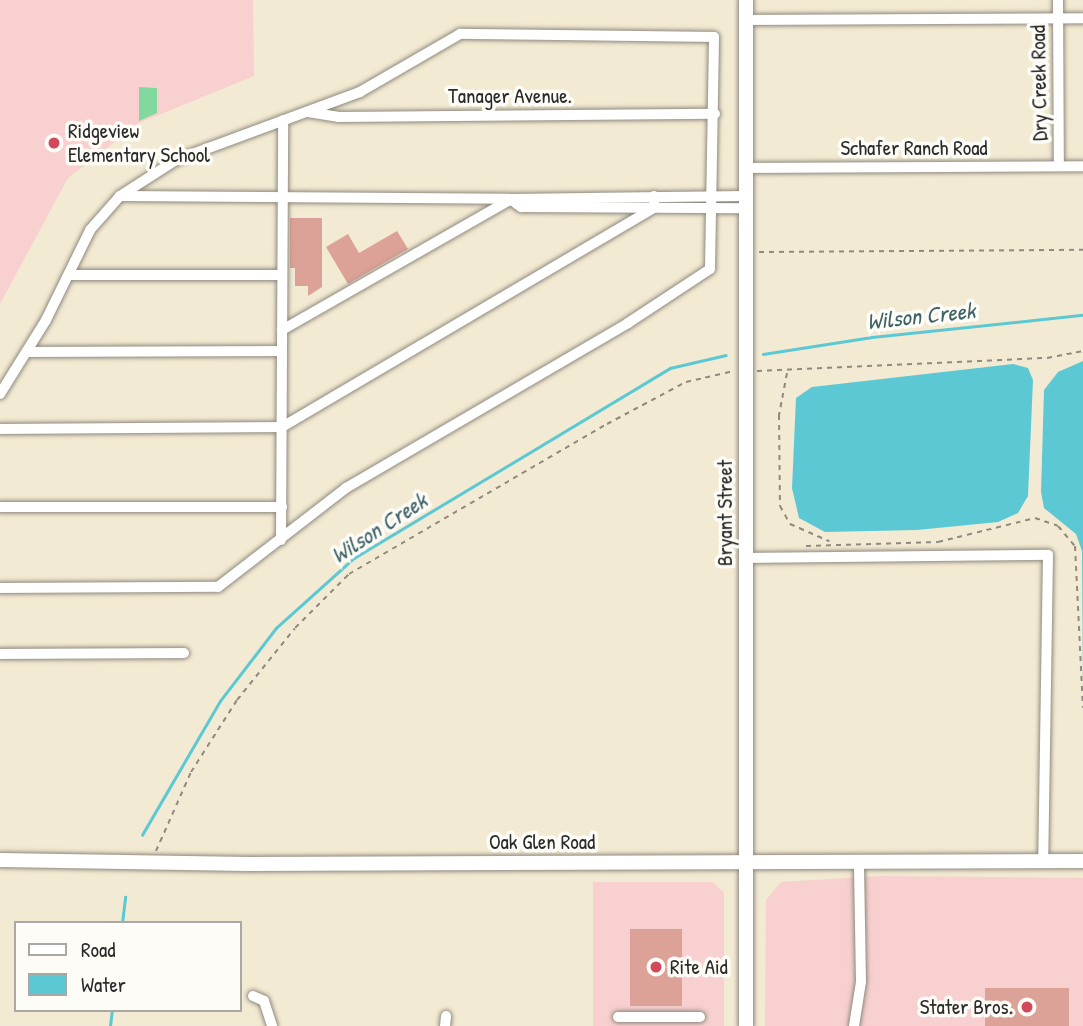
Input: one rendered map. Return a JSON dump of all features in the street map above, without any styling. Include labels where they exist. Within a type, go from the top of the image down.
[{"type":"main road","name":"Bryant Street","points":[[746,0],[746,1026]]},
{"type":"main road","name":"Oak Glen Road","points":[[0,860],[1083,861]]},
{"type":"street","name":"Dry Creek Road","points":[[1058,0],[1059,166]]},
{"type":"street","points":[[746,20],[1083,18]]},
{"type":"street","points":[[0,394],[27,352],[90,230],[120,196],[176,160],[360,92],[460,34],[714,37],[714,202],[710,269],[628,323],[346,488],[218,587],[0,588]]},
{"type":"street","name":"Tanager Avenue.","points":[[305,112],[338,117],[715,114]]},
{"type":"street","points":[[281,540],[283,120]]},
{"type":"street","name":"Schafer Ranch Road","points":[[746,168],[1083,166]]},
{"type":"street","points":[[120,196],[510,200],[526,196],[654,202],[746,202]]},
{"type":"street","points":[[282,330],[510,200]]},
{"type":"street","points":[[0,429],[282,427],[654,202]]},
{"type":"street","points":[[69,275],[282,275]]},
{"type":"street","points":[[27,352],[282,351]]},
{"type":"street","points":[[0,507],[282,507]]},
{"type":"street","points":[[746,558],[1048,555],[1043,861]]},
{"type":"street","points":[[0,654],[184,653]]},
{"type":"street","points":[[854,1026],[861,982],[859,862]]},
{"type":"street","points":[[253,996],[264,1001],[272,1026]]},
{"type":"street","points":[[618,1017],[700,1017]]},
{"type":"path","points":[[746,252],[1083,250]]},
{"type":"path","points":[[152,862],[191,772],[237,700],[295,628],[349,574],[687,382],[746,370],[787,372],[1047,358],[1083,351]]},
{"type":"path","points":[[787,372],[779,415],[780,506],[790,524],[833,542]]},
{"type":"shaded area","name":"Ridgeview Elementary School","points":[[0,0],[253,0],[254,76],[139,123],[68,178],[0,304]]},
{"type":"shaded area","points":[[880,876],[1083,878],[1083,1026],[765,1026],[766,900],[781,882]]},
{"type":"shaded area","points":[[593,882],[713,882],[724,893],[724,1026],[593,1026]]},
{"type":"green space","points":[[139,87],[157,88],[157,113],[139,121]]},
{"type":"water","points":[[1083,361],[1083,695],[1082,551],[1076,534],[1044,508],[1041,492],[1044,390],[1058,372]]},
{"type":"water","points":[[1013,364],[1028,368],[1033,380],[1028,496],[1018,513],[998,522],[917,530],[825,532],[799,518],[792,488],[796,398],[812,387]]},
{"type":"building","points":[[290,218],[322,218],[322,287],[308,296],[308,286],[295,286],[295,268],[290,268]]},
{"type":"building","points":[[397,231],[408,249],[348,284],[326,247],[348,234],[359,253]]},
{"type":"building","name":"Rite Aid","points":[[630,929],[682,929],[682,1006],[630,1006]]},
{"type":"building","name":"Stater Bros.","points":[[985,988],[1069,988],[1069,1026],[985,1026]]},
{"type":"waterway","name":"Wilson Creek","points":[[763,354],[872,337],[1083,315]]},
{"type":"waterway","name":"Wilson Creek","points":[[142,835],[220,701],[276,628],[354,558],[670,368],[726,355]]},
{"type":"waterway","name":"Wilson Creek","points":[[122,921],[125,897]]},
{"type":"waterway","name":"Wilson Creek","points":[[110,1026],[112,1012]]},
{"type":"place","name":"Ridgeview Elementary School","points":[[54,143]]},
{"type":"place","name":"Rite Aid","points":[[656,967]]},
{"type":"place","name":"Stater Bros.","points":[[1027,1007]]}]
